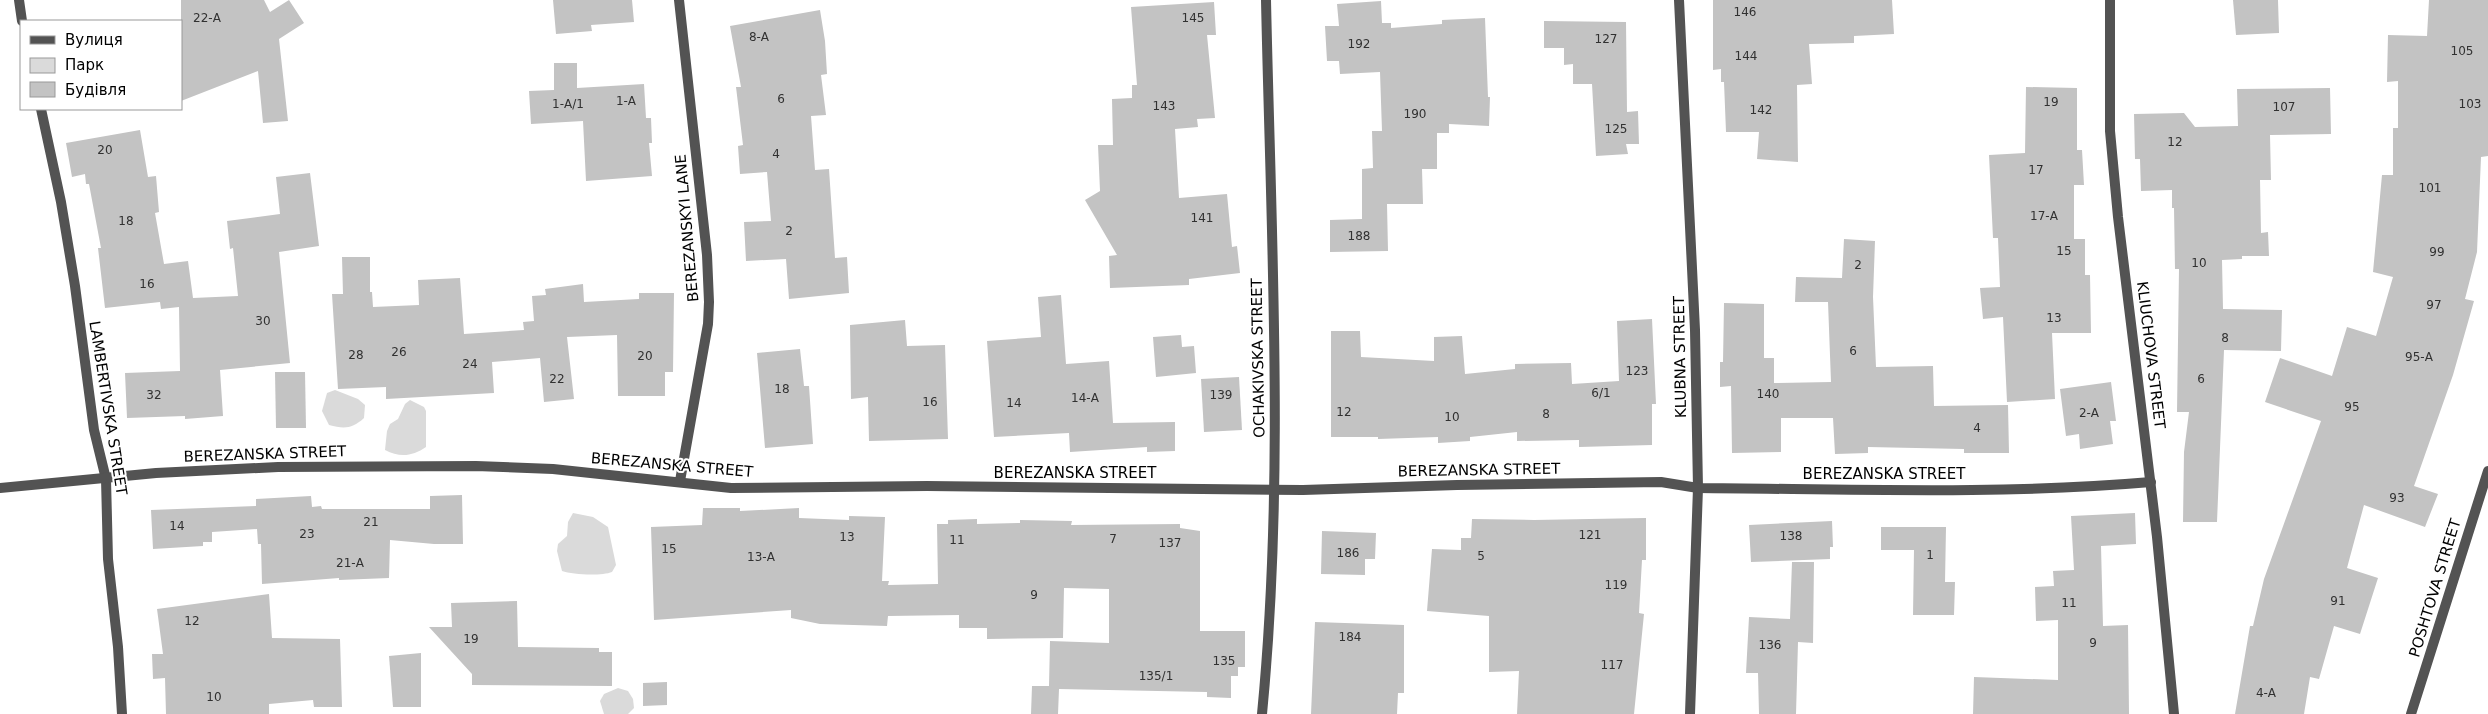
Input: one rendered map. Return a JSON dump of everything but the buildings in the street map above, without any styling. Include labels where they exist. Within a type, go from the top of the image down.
[{"type":"street","points":[[19,0],[22,20]]},
{"type":"street","name":"BEREZANSKYI LANE","points":[[679,0],[707,255],[709,302],[708,324],[680,481]]},
{"type":"street","name":"OCHAKIVSKA STREET","points":[[1262,714],[1273,576],[1274,489],[1266,0]]},
{"type":"street","name":"KLUBNA STREET","points":[[1679,0],[1694,320],[1698,488],[1690,714]]},
{"type":"street","name":"KLIUCHOVA STREET","points":[[2110,0],[2110,132],[2118,218],[2151,482],[2174,714]]},
{"type":"street","name":"LAMBERTIVSKA STREET","points":[[41,110],[61,202],[94,430],[106,479],[108,559],[118,647],[122,714]]},
{"type":"street","name":"BEREZANSKA STREET","points":[[0,488],[156,474],[278,467],[476,466],[552,469],[680,481],[731,488],[927,486],[1274,489],[1661,482],[1698,488],[1951,490],[2105,486],[2151,482]]},
{"type":"street","name":"POSHTOVA STREET","points":[[2411,714],[2488,471]]},
{"type":"green space","points":[[335,390],[358,399],[365,405],[364,418],[348,427],[329,425],[322,411],[327,393]]},
{"type":"green space","points":[[410,400],[424,407],[426,411],[426,447],[406,455],[391,453],[385,450],[387,431],[390,424],[398,419],[405,404]]},
{"type":"green space","points":[[573,513],[593,517],[608,527],[616,565],[612,572],[587,574],[562,571],[557,551],[558,544],[567,536],[568,522]]},
{"type":"green space","points":[[618,688],[628,691],[633,699],[634,708],[628,714],[604,714],[600,701],[604,694]]}]
